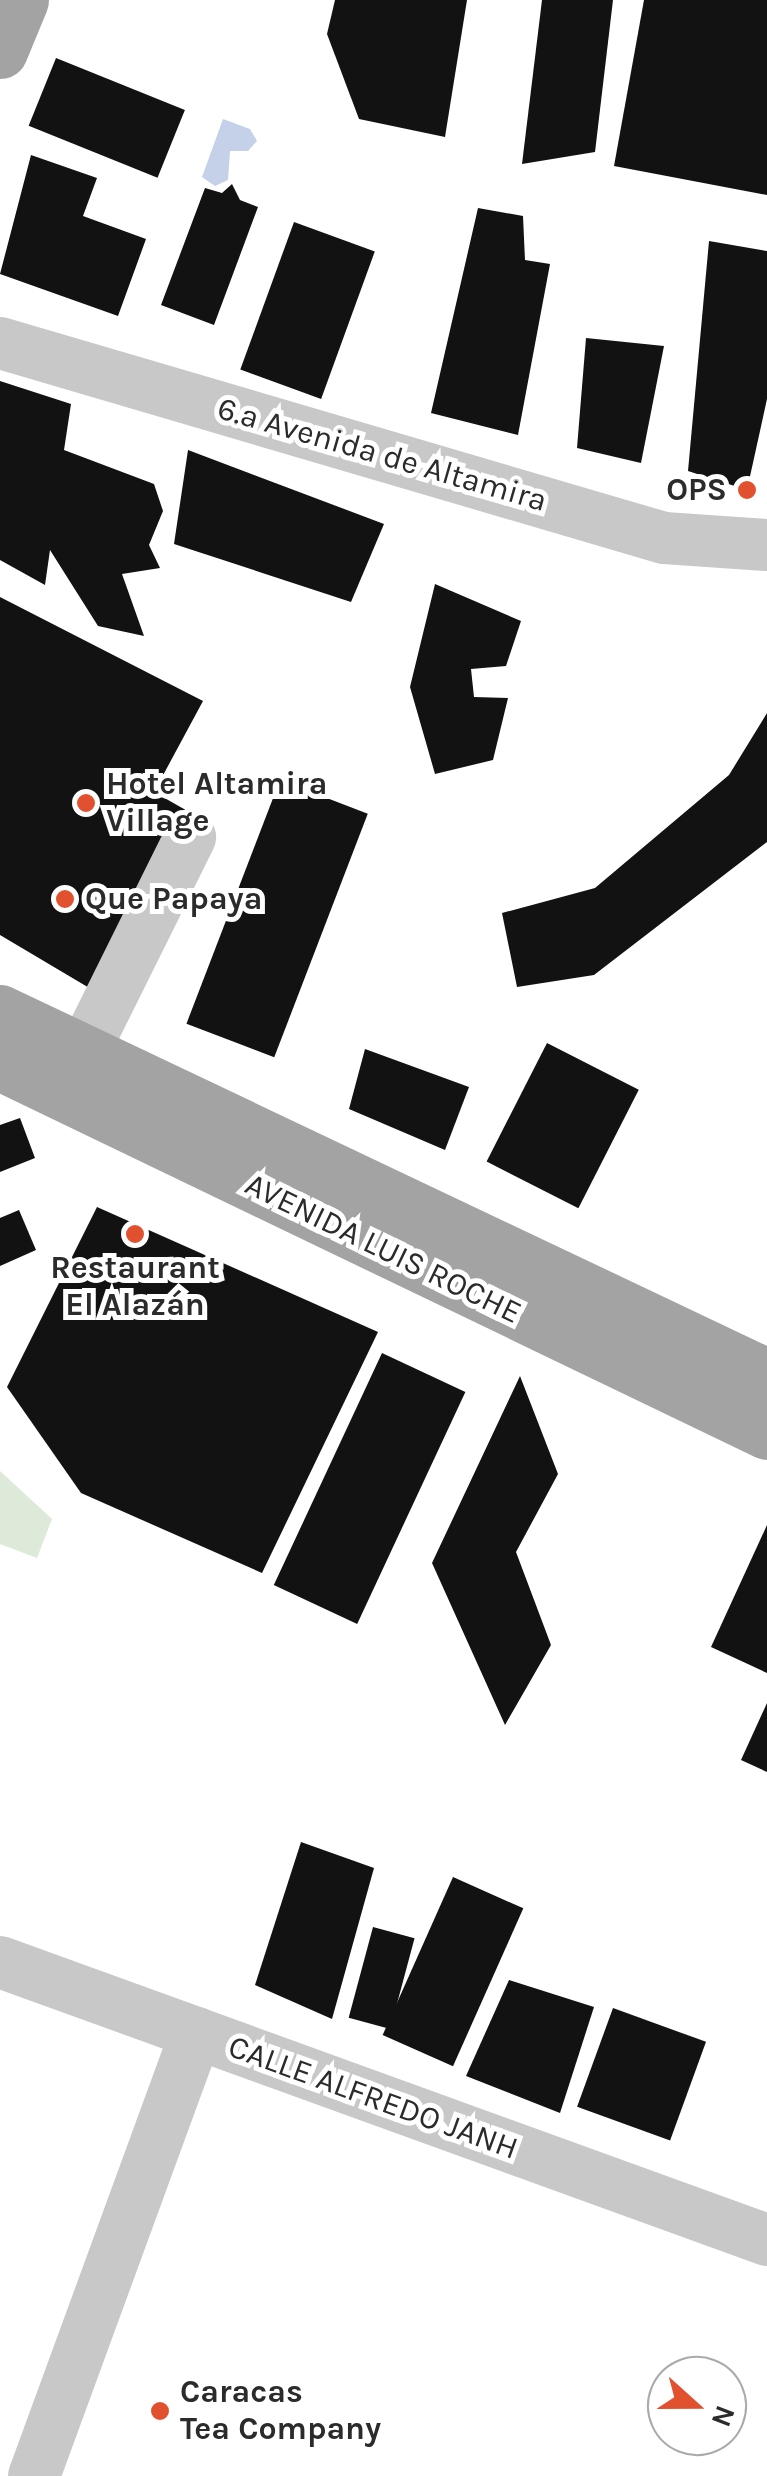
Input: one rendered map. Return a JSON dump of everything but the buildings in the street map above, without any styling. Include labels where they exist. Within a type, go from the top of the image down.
[{"type":"main road","points":[[0,51],[21,0]]},
{"type":"main road","name":"AVENIDA LUIS ROCHE","points":[[0,1012],[767,1376]]},
{"type":"main road","name":"AVENIDA LUIS ROCHE","points":[[0,1063],[767,1432]]},
{"type":"street","name":"6.ª Avenida de Altamira","points":[[0,344],[664,538],[767,545]]},
{"type":"street","points":[[83,1052],[190,837]]},
{"type":"street","name":"CALLE ALFREDO JANH","points":[[0,1962],[760,2233]]},
{"type":"street","points":[[34,2476],[196,2034]]},
{"type":"green space","points":[[0,1471],[52,1519],[37,1558],[0,1544]]},
{"type":"water","points":[[223,119],[250,129],[257,141],[248,151],[230,151],[228,180],[215,186],[202,177]]},
{"type":"place","name":"OPS","points":[[747,490]]},
{"type":"place","name":"Hotel Altamira Village","points":[[86,803]]},
{"type":"place","name":"Que Papaya","points":[[65,899]]},
{"type":"place","name":"Restaurant El Alazán","points":[[135,1234]]},
{"type":"place","name":"Caracas Tea Company","points":[[160,2411]]}]
